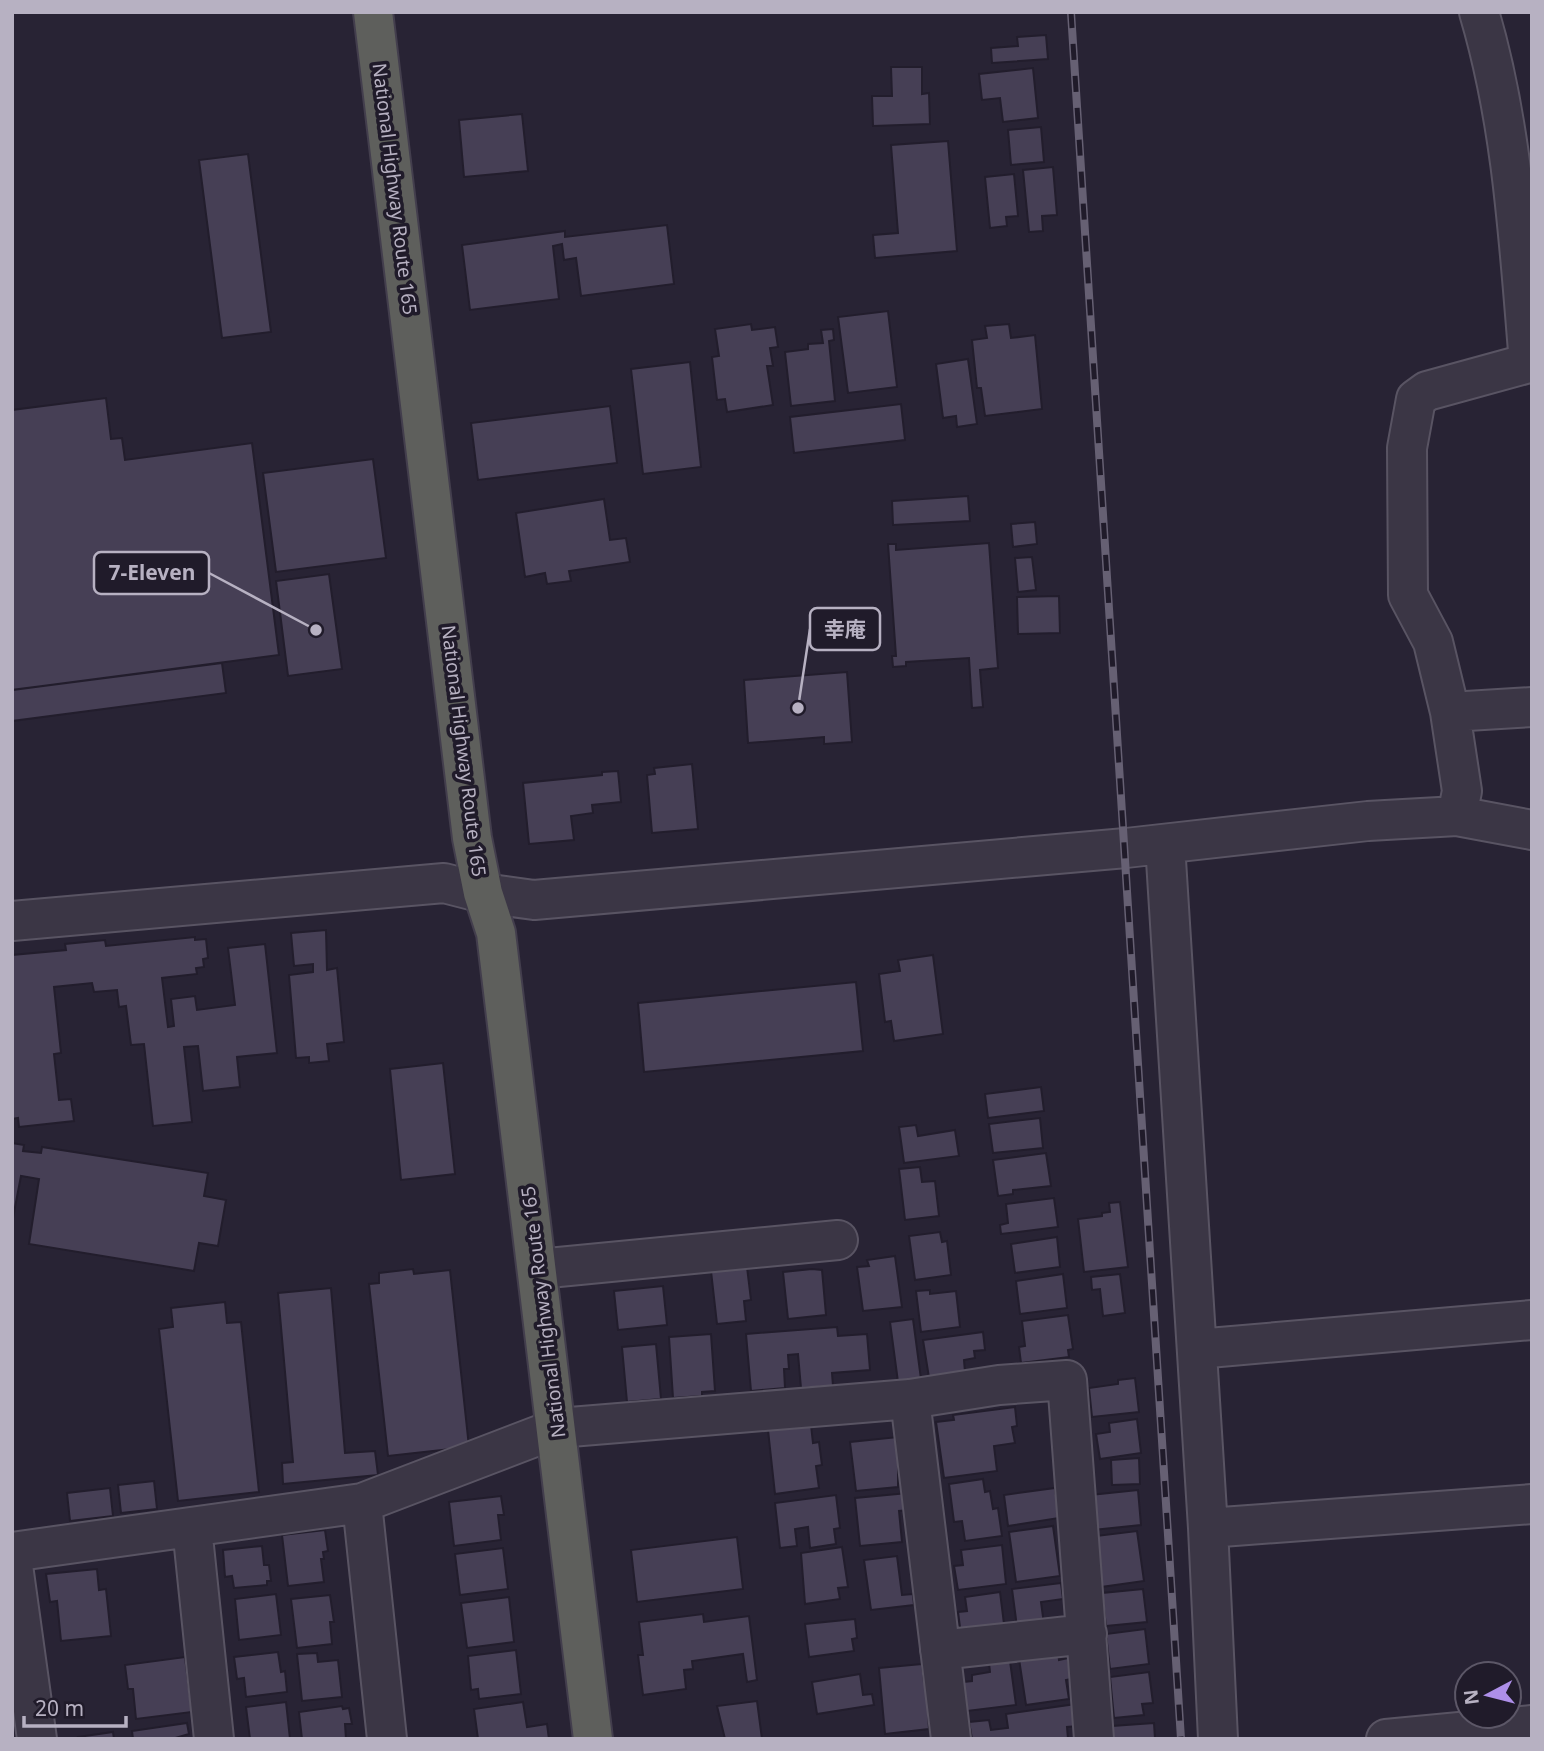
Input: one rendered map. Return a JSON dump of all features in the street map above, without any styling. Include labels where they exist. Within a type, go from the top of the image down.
[{"type":"highway","name":"National Highway Route 165","points":[[373,12],[472,838],[483,893],[496,933],[558,1428],[593,1739]]},
{"type":"street","points":[[1457,816],[1462,791],[1450,712],[1433,642],[1408,595],[1407,448],[1416,399],[1427,391],[1530,363],[1524,207],[1479,12]]},
{"type":"street","points":[[1450,712],[1532,707]]},
{"type":"street","points":[[12,921],[444,883],[483,893],[534,900],[1165,844],[1368,821],[1457,816],[1532,830]]},
{"type":"street","points":[[1165,844],[1208,1528],[1218,1739]]},
{"type":"street","points":[[538,1269],[838,1240]]},
{"type":"street","points":[[1197,1349],[1532,1320]]},
{"type":"street","points":[[12,1552],[362,1503],[558,1428],[910,1399],[999,1385],[1068,1380],[1094,1739]]},
{"type":"street","points":[[910,1399],[951,1739]]},
{"type":"street","points":[[362,1503],[387,1739]]},
{"type":"street","points":[[1208,1528],[1532,1504]]},
{"type":"street","points":[[191,1527],[214,1739]]},
{"type":"street","points":[[12,1558],[37,1739]]},
{"type":"street","points":[[940,1650],[1087,1634]]},
{"type":"street","points":[[1387,1739],[1532,1725]]},
{"type":"building","points":[[1046,35],[1048,59],[992,63],[991,48],[1018,46],[1017,37]]},
{"type":"building","points":[[891,67],[922,67],[922,94],[929,93],[930,124],[873,126],[872,96],[892,96]]},
{"type":"building","points":[[1033,68],[1038,118],[1003,122],[1000,98],[982,100],[979,74]]},
{"type":"building","points":[[522,114],[528,171],[464,177],[459,120]]},
{"type":"building","points":[[1041,127],[1044,162],[1011,165],[1008,130]]},
{"type":"building","points":[[948,141],[957,251],[875,258],[873,235],[898,233],[891,145]]},
{"type":"building","points":[[248,154],[271,332],[222,338],[199,160]]},
{"type":"building","points":[[1053,167],[1057,215],[1042,216],[1043,231],[1029,232],[1023,170]]},
{"type":"building","points":[[1014,174],[1018,216],[1006,217],[1007,226],[990,228],[985,177]]},
{"type":"building","points":[[667,225],[674,284],[581,296],[576,258],[564,260],[562,244],[553,246],[559,299],[470,310],[462,245],[565,231],[565,237]]},
{"type":"building","points":[[888,311],[897,387],[848,393],[838,317]]},
{"type":"building","points":[[751,324],[752,330],[775,327],[778,347],[770,348],[773,366],[767,366],[773,405],[727,412],[725,399],[717,400],[712,357],[719,356],[715,329]]},
{"type":"building","points":[[1009,324],[1011,338],[1035,335],[1042,409],[985,416],[981,388],[977,388],[972,340],[987,338],[985,326]]},
{"type":"building","points":[[833,329],[834,340],[829,341],[835,401],[791,406],[785,352],[808,349],[808,344],[823,343],[821,330]]},
{"type":"building","points":[[968,359],[977,424],[957,427],[956,416],[943,418],[936,364]]},
{"type":"building","points":[[690,362],[701,467],[643,474],[631,369]]},
{"type":"building","points":[[106,398],[111,439],[122,438],[125,460],[252,443],[279,655],[12,690],[12,410]]},
{"type":"building","points":[[901,404],[905,440],[794,453],[790,417]]},
{"type":"building","points":[[610,406],[617,463],[478,480],[471,423]]},
{"type":"building","points":[[373,459],[386,558],[276,572],[263,473]]},
{"type":"building","points":[[968,496],[970,521],[893,525],[892,501]]},
{"type":"building","points":[[604,499],[610,540],[626,538],[630,562],[569,571],[571,581],[547,584],[545,573],[525,577],[516,513]]},
{"type":"building","points":[[1035,522],[1037,544],[1013,547],[1011,524]]},
{"type":"building","points":[[989,543],[998,668],[980,670],[983,707],[972,708],[969,658],[906,662],[906,666],[893,667],[892,656],[896,656],[888,544],[896,544],[896,550]]},
{"type":"building","points":[[1032,557],[1036,590],[1018,592],[1015,558]]},
{"type":"building","points":[[329,574],[342,669],[288,676],[276,581]]},
{"type":"building","points":[[1059,596],[1060,633],[1018,634],[1017,597]]},
{"type":"building","points":[[222,663],[226,693],[12,721],[12,690]]},
{"type":"building","points":[[847,672],[852,742],[824,744],[824,737],[748,743],[744,680]]},
{"type":"building","points":[[692,764],[698,829],[652,833],[647,775],[655,774],[654,768]]},
{"type":"building","points":[[618,771],[621,802],[592,805],[593,813],[571,816],[574,840],[529,844],[523,783]]},
{"type":"building","points":[[326,930],[327,970],[337,968],[344,1042],[327,1044],[329,1061],[309,1063],[309,1057],[296,1058],[289,975],[313,972],[313,964],[294,966],[291,933]]},
{"type":"building","points":[[195,937],[195,940],[206,939],[208,958],[203,959],[204,967],[196,968],[197,974],[162,978],[168,1027],[174,1026],[171,999],[195,996],[197,1010],[235,1005],[228,948],[265,944],[277,1053],[237,1057],[240,1087],[203,1091],[198,1046],[184,1047],[192,1122],[153,1126],[144,1044],[131,1045],[126,1006],[119,1007],[117,990],[94,992],[92,983],[54,987],[61,1053],[54,1054],[59,1100],[71,1099],[74,1121],[19,1127],[18,1118],[12,1119],[12,955],[66,950],[65,944],[105,940],[106,946]]},
{"type":"building","points":[[933,955],[943,1034],[894,1041],[891,1021],[885,1022],[879,974],[900,971],[898,960]]},
{"type":"building","points":[[856,982],[863,1051],[644,1072],[638,1003]]},
{"type":"building","points":[[443,1063],[455,1174],[401,1180],[390,1069]]},
{"type":"building","points":[[1041,1087],[1044,1111],[988,1118],[985,1094]]},
{"type":"building","points":[[1040,1118],[1043,1148],[993,1153],[989,1124]]},
{"type":"building","points":[[916,1125],[918,1136],[955,1130],[959,1156],[904,1163],[899,1127]]},
{"type":"building","points":[[12,1143],[24,1145],[23,1151],[41,1153],[42,1147],[208,1173],[204,1196],[226,1200],[218,1246],[199,1243],[194,1271],[29,1244],[39,1179],[21,1176],[12,1223]]},
{"type":"building","points":[[1046,1153],[1051,1186],[1013,1190],[1013,1194],[998,1196],[993,1160]]},
{"type":"building","points":[[920,1167],[922,1182],[935,1181],[939,1216],[905,1220],[899,1169]]},
{"type":"building","points":[[1054,1198],[1058,1227],[1001,1234],[1000,1225],[1008,1223],[1006,1204]]},
{"type":"building","points":[[1120,1202],[1128,1267],[1084,1272],[1078,1219],[1102,1216],[1102,1213],[1110,1212],[1109,1203]]},
{"type":"building","points":[[940,1232],[942,1242],[947,1241],[951,1275],[915,1280],[909,1236]]},
{"type":"building","points":[[1057,1237],[1060,1267],[1015,1273],[1011,1244]]},
{"type":"building","points":[[895,1256],[902,1307],[863,1311],[857,1267],[869,1266],[867,1260]]},
{"type":"building","points":[[747,1267],[751,1300],[744,1301],[746,1321],[717,1324],[711,1271]]},
{"type":"building","points":[[413,1269],[414,1274],[450,1270],[469,1447],[388,1456],[369,1284],[379,1283],[379,1273]]},
{"type":"building","points":[[822,1270],[826,1315],[788,1319],[783,1272]]},
{"type":"building","points":[[1063,1274],[1067,1308],[1020,1314],[1016,1281]]},
{"type":"building","points":[[1120,1274],[1125,1313],[1103,1316],[1100,1289],[1092,1290],[1091,1277]]},
{"type":"building","points":[[663,1286],[667,1325],[618,1330],[614,1291]]},
{"type":"building","points":[[331,1288],[345,1453],[375,1451],[378,1475],[283,1484],[282,1463],[293,1462],[278,1293]]},
{"type":"building","points":[[930,1290],[930,1294],[956,1291],[960,1327],[921,1332],[916,1291]]},
{"type":"building","points":[[225,1302],[227,1323],[241,1322],[259,1492],[178,1501],[159,1329],[173,1327],[171,1308]]},
{"type":"building","points":[[1068,1315],[1073,1349],[1068,1350],[1069,1357],[1021,1363],[1019,1347],[1025,1346],[1022,1321]]},
{"type":"building","points":[[913,1319],[921,1379],[898,1382],[890,1322]]},
{"type":"building","points":[[837,1327],[838,1336],[867,1334],[870,1370],[832,1373],[833,1386],[801,1388],[798,1354],[788,1355],[789,1369],[784,1369],[785,1388],[751,1391],[746,1334]]},
{"type":"building","points":[[983,1332],[985,1350],[974,1351],[975,1358],[964,1360],[965,1372],[930,1384],[923,1340]]},
{"type":"building","points":[[711,1334],[715,1391],[702,1392],[702,1396],[673,1398],[669,1337]]},
{"type":"building","points":[[656,1344],[661,1399],[627,1402],[622,1347]]},
{"type":"building","points":[[1135,1378],[1139,1412],[1092,1417],[1089,1388],[1118,1384],[1118,1380]]},
{"type":"building","points":[[1015,1407],[1017,1426],[1012,1427],[1015,1443],[994,1446],[997,1471],[944,1478],[936,1422],[954,1420],[953,1415]]},
{"type":"building","points":[[1137,1419],[1141,1453],[1100,1459],[1096,1434],[1110,1432],[1109,1423]]},
{"type":"building","points":[[811,1425],[813,1443],[819,1442],[822,1465],[816,1466],[819,1488],[775,1494],[768,1430]]},
{"type":"building","points":[[898,1437],[898,1487],[856,1491],[850,1442]]},
{"type":"building","points":[[1139,1458],[1140,1484],[1112,1485],[1111,1460]]},
{"type":"building","points":[[983,1479],[985,1492],[990,1491],[993,1509],[998,1508],[1002,1536],[965,1541],[962,1521],[954,1522],[949,1484]]},
{"type":"building","points":[[154,1481],[157,1509],[121,1513],[118,1485]]},
{"type":"building","points":[[110,1488],[113,1516],[70,1521],[67,1493]]},
{"type":"building","points":[[1055,1488],[1059,1518],[1008,1526],[1004,1495]]},
{"type":"building","points":[[1138,1490],[1141,1525],[1093,1530],[1090,1495]]},
{"type":"building","points":[[908,1493],[910,1510],[899,1511],[902,1542],[860,1546],[855,1498]]},
{"type":"building","points":[[836,1495],[840,1528],[834,1529],[836,1544],[810,1548],[808,1527],[795,1529],[797,1546],[780,1548],[775,1503]]},
{"type":"building","points":[[501,1496],[504,1515],[498,1515],[501,1540],[454,1546],[449,1502]]},
{"type":"building","points":[[1053,1526],[1060,1576],[1016,1582],[1009,1532]]},
{"type":"building","points":[[325,1530],[328,1551],[323,1552],[324,1559],[321,1559],[324,1582],[288,1586],[282,1535]]},
{"type":"building","points":[[1137,1531],[1144,1581],[1101,1587],[1096,1536]]},
{"type":"building","points":[[737,1537],[743,1589],[637,1602],[631,1550]]},
{"type":"building","points":[[1002,1545],[1006,1584],[958,1590],[954,1566],[963,1565],[961,1550]]},
{"type":"building","points":[[262,1546],[264,1565],[269,1565],[271,1581],[267,1581],[267,1585],[234,1588],[232,1576],[225,1577],[223,1550]]},
{"type":"building","points":[[842,1547],[848,1587],[838,1588],[840,1599],[805,1604],[801,1553]]},
{"type":"building","points":[[503,1548],[508,1589],[460,1595],[455,1554]]},
{"type":"building","points":[[897,1556],[902,1595],[913,1594],[914,1605],[871,1610],[864,1560]]},
{"type":"building","points":[[97,1569],[99,1590],[106,1589],[111,1636],[61,1641],[57,1601],[50,1602],[46,1574]]},
{"type":"building","points":[[1061,1583],[1063,1599],[1041,1602],[1044,1624],[1017,1627],[1012,1589]]},
{"type":"building","points":[[1143,1589],[1147,1622],[1106,1626],[1102,1593]]},
{"type":"building","points":[[1000,1592],[1004,1624],[961,1635],[958,1612],[967,1611],[965,1597]]},
{"type":"building","points":[[276,1594],[281,1635],[239,1640],[235,1599]]},
{"type":"building","points":[[330,1595],[334,1622],[330,1622],[332,1644],[297,1648],[291,1599]]},
{"type":"building","points":[[509,1597],[514,1642],[467,1648],[461,1603]]},
{"type":"building","points":[[703,1614],[704,1622],[749,1616],[757,1680],[747,1682],[743,1654],[692,1661],[693,1669],[684,1670],[686,1689],[643,1695],[638,1655],[643,1655],[639,1622]]},
{"type":"building","points":[[855,1619],[857,1638],[852,1639],[854,1651],[809,1657],[805,1624]]},
{"type":"building","points":[[1145,1629],[1149,1664],[1110,1669],[1106,1634]]},
{"type":"building","points":[[516,1650],[521,1694],[479,1699],[478,1689],[471,1690],[468,1656]]},
{"type":"building","points":[[278,1652],[281,1672],[285,1671],[287,1692],[246,1697],[244,1678],[237,1679],[234,1657]]},
{"type":"building","points":[[317,1653],[318,1662],[338,1660],[342,1697],[302,1701],[297,1654]]},
{"type":"building","points":[[1058,1653],[1059,1660],[1068,1658],[1071,1679],[1066,1680],[1069,1699],[1026,1705],[1019,1659]]},
{"type":"building","points":[[185,1657],[192,1712],[136,1719],[133,1689],[128,1689],[125,1665]]},
{"type":"building","points":[[1010,1661],[1016,1705],[967,1711],[963,1682],[972,1681],[972,1675],[990,1672],[989,1663]]},
{"type":"building","points":[[922,1664],[924,1682],[929,1681],[932,1711],[928,1711],[929,1729],[885,1734],[879,1668]]},
{"type":"building","points":[[1149,1672],[1153,1703],[1142,1704],[1144,1715],[1114,1718],[1110,1677]]},
{"type":"building","points":[[860,1674],[863,1695],[872,1694],[874,1705],[817,1714],[812,1682]]},
{"type":"building","points":[[757,1701],[762,1739],[725,1739],[717,1706]]},
{"type":"building","points":[[286,1702],[290,1739],[250,1739],[246,1707]]},
{"type":"building","points":[[523,1702],[527,1727],[547,1724],[549,1739],[478,1739],[474,1709]]},
{"type":"building","points":[[1076,1704],[1079,1726],[1067,1727],[1068,1739],[972,1739],[969,1722],[989,1720],[991,1730],[1008,1728],[1006,1714]]},
{"type":"building","points":[[342,1706],[343,1709],[349,1708],[352,1724],[345,1724],[346,1739],[302,1739],[299,1712]]},
{"type":"building","points":[[187,1723],[189,1734],[172,1739],[133,1739],[132,1731]]},
{"type":"building","points":[[1154,1723],[1155,1739],[1113,1739],[1112,1726]]},
{"type":"building","points":[[113,1732],[114,1739],[78,1737]]},
{"type":"railway","points":[[1071,12],[1181,1739]]},
{"type":"place","name":"7-Eleven","points":[[316,630]]},
{"type":"place","name":"幸庵","points":[[798,708]]}]
